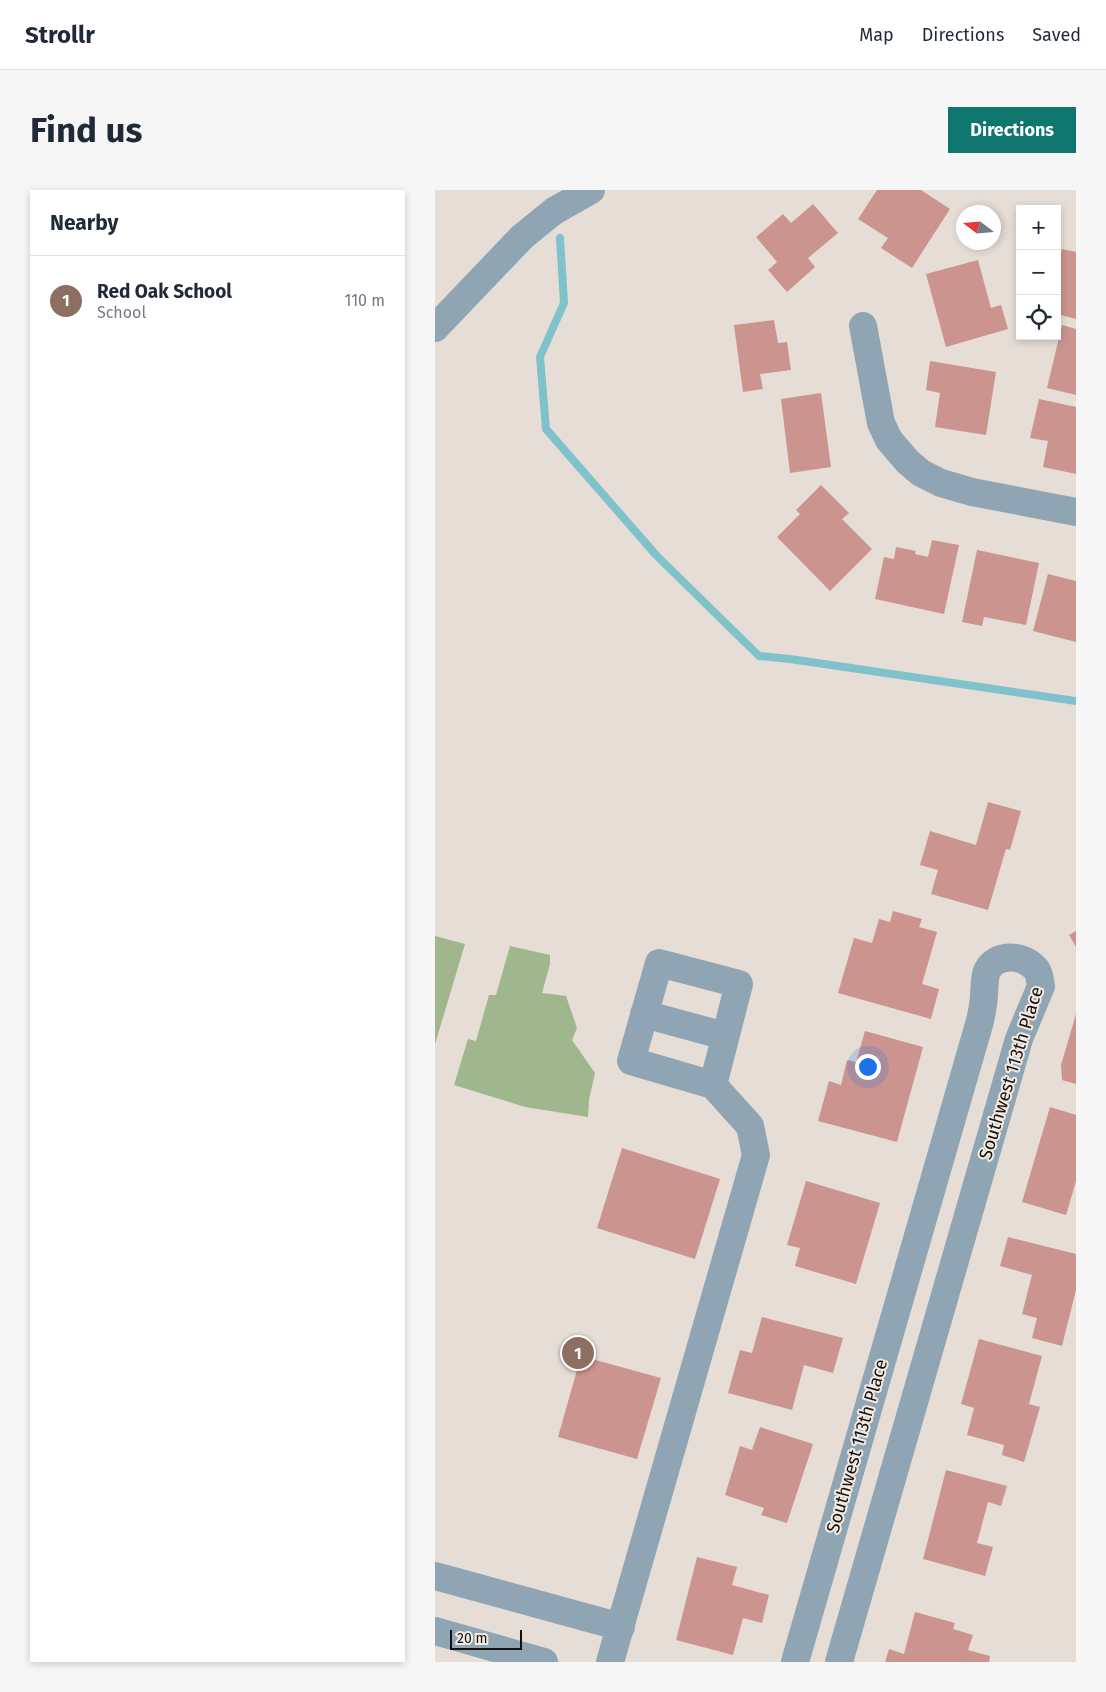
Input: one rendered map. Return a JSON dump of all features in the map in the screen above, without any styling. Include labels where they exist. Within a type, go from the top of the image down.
[{"type":"street","points":[[435,328],[522,237],[554,211],[591,190]]},
{"type":"street","points":[[863,326],[881,423],[889,440],[908,462],[921,473],[941,483],[972,492],[1076,512]]},
{"type":"street","name":"Southwest 113th Place","points":[[795,1662],[980,1021],[987,972],[991,965],[1000,959],[1017,958],[1035,968],[1040,978],[1041,986],[1019,1039],[839,1662]]},
{"type":"street","points":[[611,1662],[757,1155],[750,1126],[713,1085],[631,1061],[659,963],[739,984],[713,1085]]},
{"type":"street","points":[[644,1014],[725,1036]]},
{"type":"street","points":[[823,1562],[864,1574]]},
{"type":"street","points":[[435,1576],[621,1627]]},
{"type":"street","points":[[435,1631],[544,1662]]},
{"type":"green space","points":[[435,936],[465,944],[435,1044]]},
{"type":"green space","points":[[510,946],[550,955],[550,964],[542,993],[566,996],[577,1028],[572,1040],[595,1073],[589,1100],[588,1117],[525,1107],[454,1085],[468,1039],[476,1041],[489,995],[496,995]]},
{"type":"building","points":[[877,190],[921,190],[950,209],[912,268],[881,248],[888,238],[858,219]]},
{"type":"building","points":[[813,204],[838,233],[808,258],[815,267],[787,292],[768,270],[777,262],[756,237],[783,214],[791,223]]},
{"type":"building","points":[[1062,249],[1076,252],[1076,319],[1061,315]]},
{"type":"building","points":[[978,260],[991,308],[1001,305],[1008,329],[946,347],[926,274]]},
{"type":"building","points":[[774,320],[778,343],[787,342],[791,370],[760,374],[763,389],[743,392],[734,325]]},
{"type":"building","points":[[1062,325],[1076,329],[1076,395],[1047,388],[1058,340],[1061,340]]},
{"type":"building","points":[[930,361],[996,372],[986,435],[935,427],[940,393],[926,390]]},
{"type":"building","points":[[821,393],[831,467],[790,473],[781,399]]},
{"type":"building","points":[[1039,399],[1076,407],[1076,474],[1043,467],[1048,441],[1030,438]]},
{"type":"building","points":[[821,485],[849,513],[842,519],[872,549],[830,591],[777,537],[800,514],[796,510]]},
{"type":"building","points":[[932,540],[959,545],[944,614],[875,599],[884,557],[894,559],[896,547],[916,551],[915,554],[928,557]]},
{"type":"building","points":[[977,550],[1039,563],[1026,625],[984,617],[982,626],[962,622]]},
{"type":"building","points":[[1048,574],[1076,581],[1076,642],[1033,631]]},
{"type":"building","points":[[988,802],[1021,811],[1010,850],[1006,849],[988,910],[931,894],[938,870],[920,865],[930,831],[976,845]]},
{"type":"building","points":[[893,911],[922,919],[919,927],[937,932],[922,984],[939,989],[931,1019],[838,993],[854,938],[872,943],[879,919],[890,922]]},
{"type":"building","points":[[1076,931],[1076,947],[1069,935]]},
{"type":"building","points":[[1076,1014],[1076,1084],[1062,1080],[1061,1065]]},
{"type":"building","points":[[865,1031],[923,1047],[897,1142],[818,1121],[829,1081],[841,1085],[847,1060],[856,1062]]},
{"type":"building","points":[[1050,1107],[1076,1115],[1076,1181],[1066,1215],[1022,1202]]},
{"type":"building","points":[[622,1148],[720,1179],[695,1259],[597,1228]]},
{"type":"building","points":[[806,1181],[880,1203],[856,1284],[795,1266],[800,1248],[787,1245]]},
{"type":"building","points":[[1008,1237],[1076,1254],[1076,1290],[1062,1346],[1032,1338],[1037,1318],[1022,1314],[1032,1275],[1000,1266]]},
{"type":"building","points":[[762,1317],[843,1338],[833,1373],[804,1365],[792,1410],[728,1393],[740,1350],[752,1353]]},
{"type":"building","points":[[979,1339],[1042,1356],[1029,1404],[1040,1407],[1024,1462],[1002,1455],[1004,1445],[967,1435],[974,1408],[961,1404]]},
{"type":"building","points":[[581,1356],[661,1378],[637,1459],[558,1437]]},
{"type":"building","points":[[760,1427],[813,1444],[787,1523],[761,1515],[764,1508],[725,1495],[740,1446],[752,1450]]},
{"type":"building","points":[[946,1470],[1007,1486],[1001,1506],[988,1502],[977,1543],[993,1547],[985,1576],[923,1559]]},
{"type":"building","points":[[697,1557],[737,1567],[732,1585],[769,1595],[762,1623],[743,1618],[733,1655],[676,1640]]},
{"type":"building","points":[[915,1612],[955,1623],[953,1629],[973,1635],[968,1650],[990,1656],[989,1662],[885,1662],[889,1649],[904,1654]]},
{"type":"waterway","points":[[560,238],[564,303],[540,357],[546,429],[656,555],[759,656],[1076,701]]},
{"type":"place","name":"Red Oak School","points":[[578,1353]]}]
